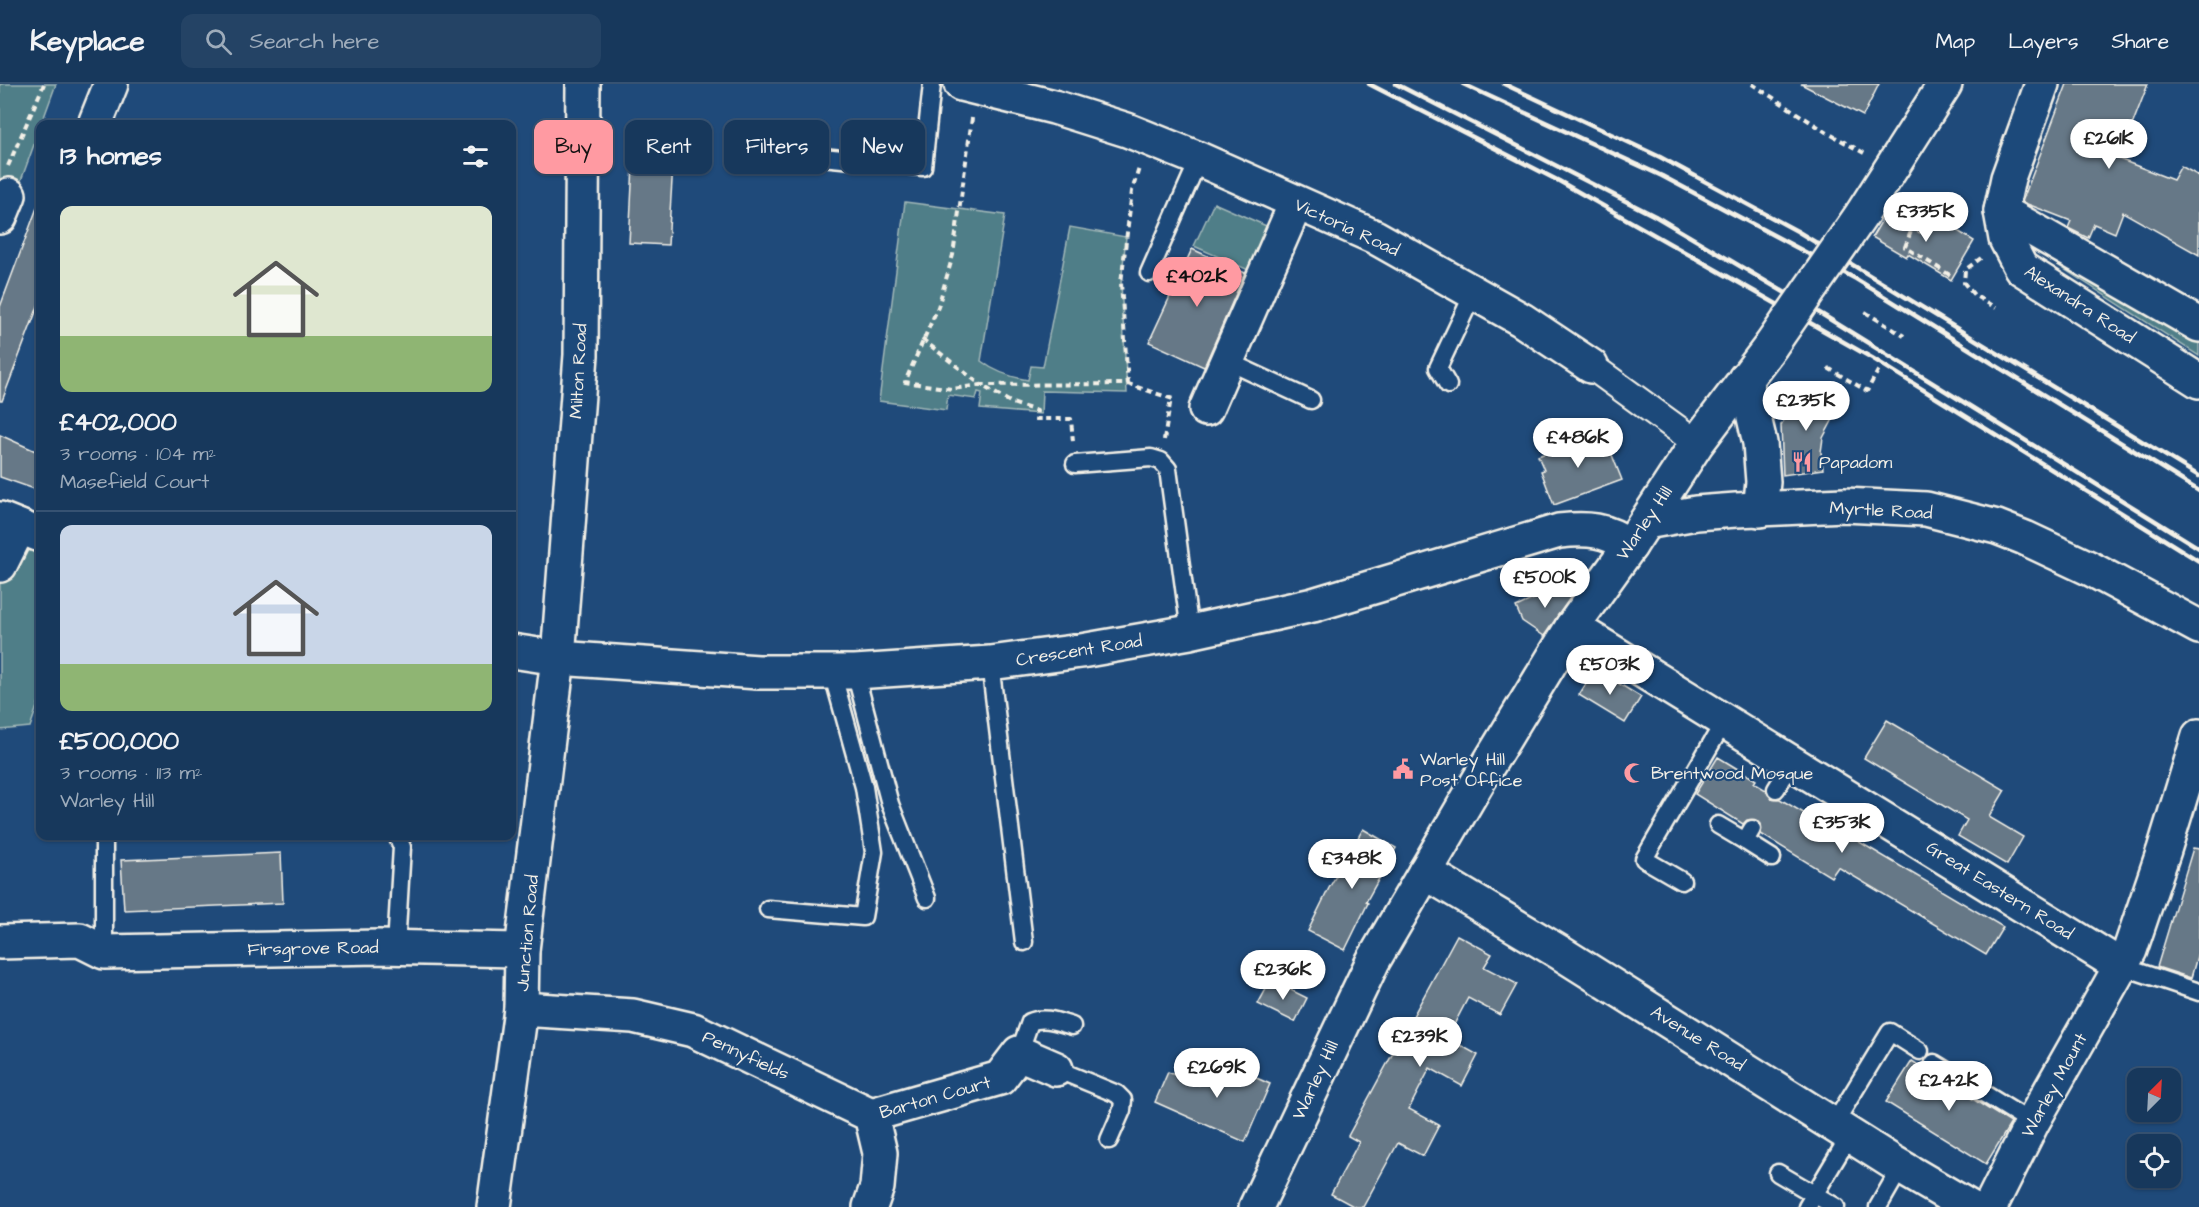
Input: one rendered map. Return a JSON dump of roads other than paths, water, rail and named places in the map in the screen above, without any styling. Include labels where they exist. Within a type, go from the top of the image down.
[{"type":"street","points":[[104,120],[111,84]]},
{"type":"street","name":"Milton Road","points":[[558,658],[581,355],[583,84]]},
{"type":"street","name":"Warley Hill","points":[[1256,1207],[1373,961],[1572,627],[1638,534],[1697,443],[1770,347],[1862,214],[1945,84]]},
{"type":"street","points":[[2042,84],[2008,177],[2003,225],[2199,325]]},
{"type":"street","name":"Victoria Road","points":[[969,86],[1054,107],[1127,130],[1199,159],[1375,237],[1522,320],[1591,366],[1697,443]]},
{"type":"street","points":[[1206,409],[1296,203]]},
{"type":"street","name":"Alexandra Road","points":[[2003,225],[2021,268],[2199,381]]},
{"type":"street","points":[[1745,379],[1760,443],[1763,482],[1760,510]]},
{"type":"street","name":"Myrtle Road","points":[[1638,534],[1696,513],[1844,505],[1926,509],[1997,527],[2091,568],[2199,627]]},
{"type":"street","points":[[0,565],[20,527]]},
{"type":"street","name":"Crescent Road","points":[[516,652],[558,658],[758,672],[843,672],[990,663],[1081,651],[1190,632],[1313,605],[1560,531],[1587,528],[1617,537],[1638,534]]},
{"type":"street","name":"Great Eastern Road","points":[[1572,627],[2121,966]]},
{"type":"street","name":"Junction Road","points":[[494,1207],[521,1009],[522,950],[558,658]]},
{"type":"street","points":[[2121,966],[2130,950],[2148,898],[2199,736]]},
{"type":"street","name":"Avenue Road","points":[[1425,873],[1559,952],[1901,1167],[1969,1207]]},
{"type":"street","points":[[0,942],[80,940],[104,952]]},
{"type":"street","name":"Firsgrove Road","points":[[104,952],[396,947],[522,950]]},
{"type":"street","name":"Warley Mount","points":[[1990,1207],[2032,1123],[2121,966]]},
{"type":"street","name":"Pennyfields","points":[[521,1009],[633,1016],[693,1030],[870,1115]]},
{"type":"street","points":[[1019,1053],[1056,1069]]},
{"type":"street","name":"Barton Court","points":[[870,1115],[1000,1078],[1019,1053]]},
{"type":"street","points":[[870,1115],[880,1152],[877,1187],[870,1207]]},
{"type":"lane","points":[[829,158],[922,167],[932,84]]},
{"type":"lane","points":[[1149,273],[1199,159]]},
{"type":"lane","points":[[1448,385],[1438,368],[1474,292]]},
{"type":"lane","points":[[1227,361],[1311,400]]},
{"type":"lane","points":[[1075,464],[1151,458],[1161,461],[1168,469],[1190,632]]},
{"type":"lane","points":[[990,663],[1024,942]]},
{"type":"lane","points":[[843,672],[890,804],[927,898]]},
{"type":"lane","points":[[768,909],[863,917],[874,852],[843,672]]},
{"type":"lane","points":[[1682,881],[1644,858],[1725,720]]},
{"type":"lane","points":[[1776,789],[1793,762]]},
{"type":"lane","points":[[1718,825],[1748,835],[1772,858]]},
{"type":"lane","points":[[104,840],[104,952]]},
{"type":"lane","points":[[396,947],[402,847],[399,840]]},
{"type":"lane","points":[[2121,966],[2199,992]]},
{"type":"lane","points":[[1019,1053],[1030,1022],[1038,1019],[1052,1020],[1072,1026]]},
{"type":"lane","points":[[1811,1201],[1842,1129],[1890,1032],[1920,1051]]},
{"type":"lane","points":[[1934,1063],[2032,1123]]},
{"type":"lane","points":[[1056,1069],[1117,1094],[1123,1100],[1122,1110],[1109,1140]]},
{"type":"lane","points":[[1878,1207],[1901,1167]]},
{"type":"lane","points":[[1778,1173],[1811,1201],[1836,1207]]},
{"type":"railway","points":[[1369,84],[1559,181],[1872,358],[2199,561]]},
{"type":"railway","points":[[1396,84],[1655,216],[1823,315],[2199,548]]},
{"type":"railway","points":[[1463,84],[1662,176],[1856,279],[2199,491]]},
{"type":"railway","points":[[1504,84],[1660,157],[1797,231],[2199,476]]},
{"type":"place","name":"Papadom","points":[[1802,462]]},
{"type":"place","name":"Warley Hill Post Office","points":[[1403,769]]},
{"type":"place","name":"Brentwood Mosque","points":[[1634,773]]}]
